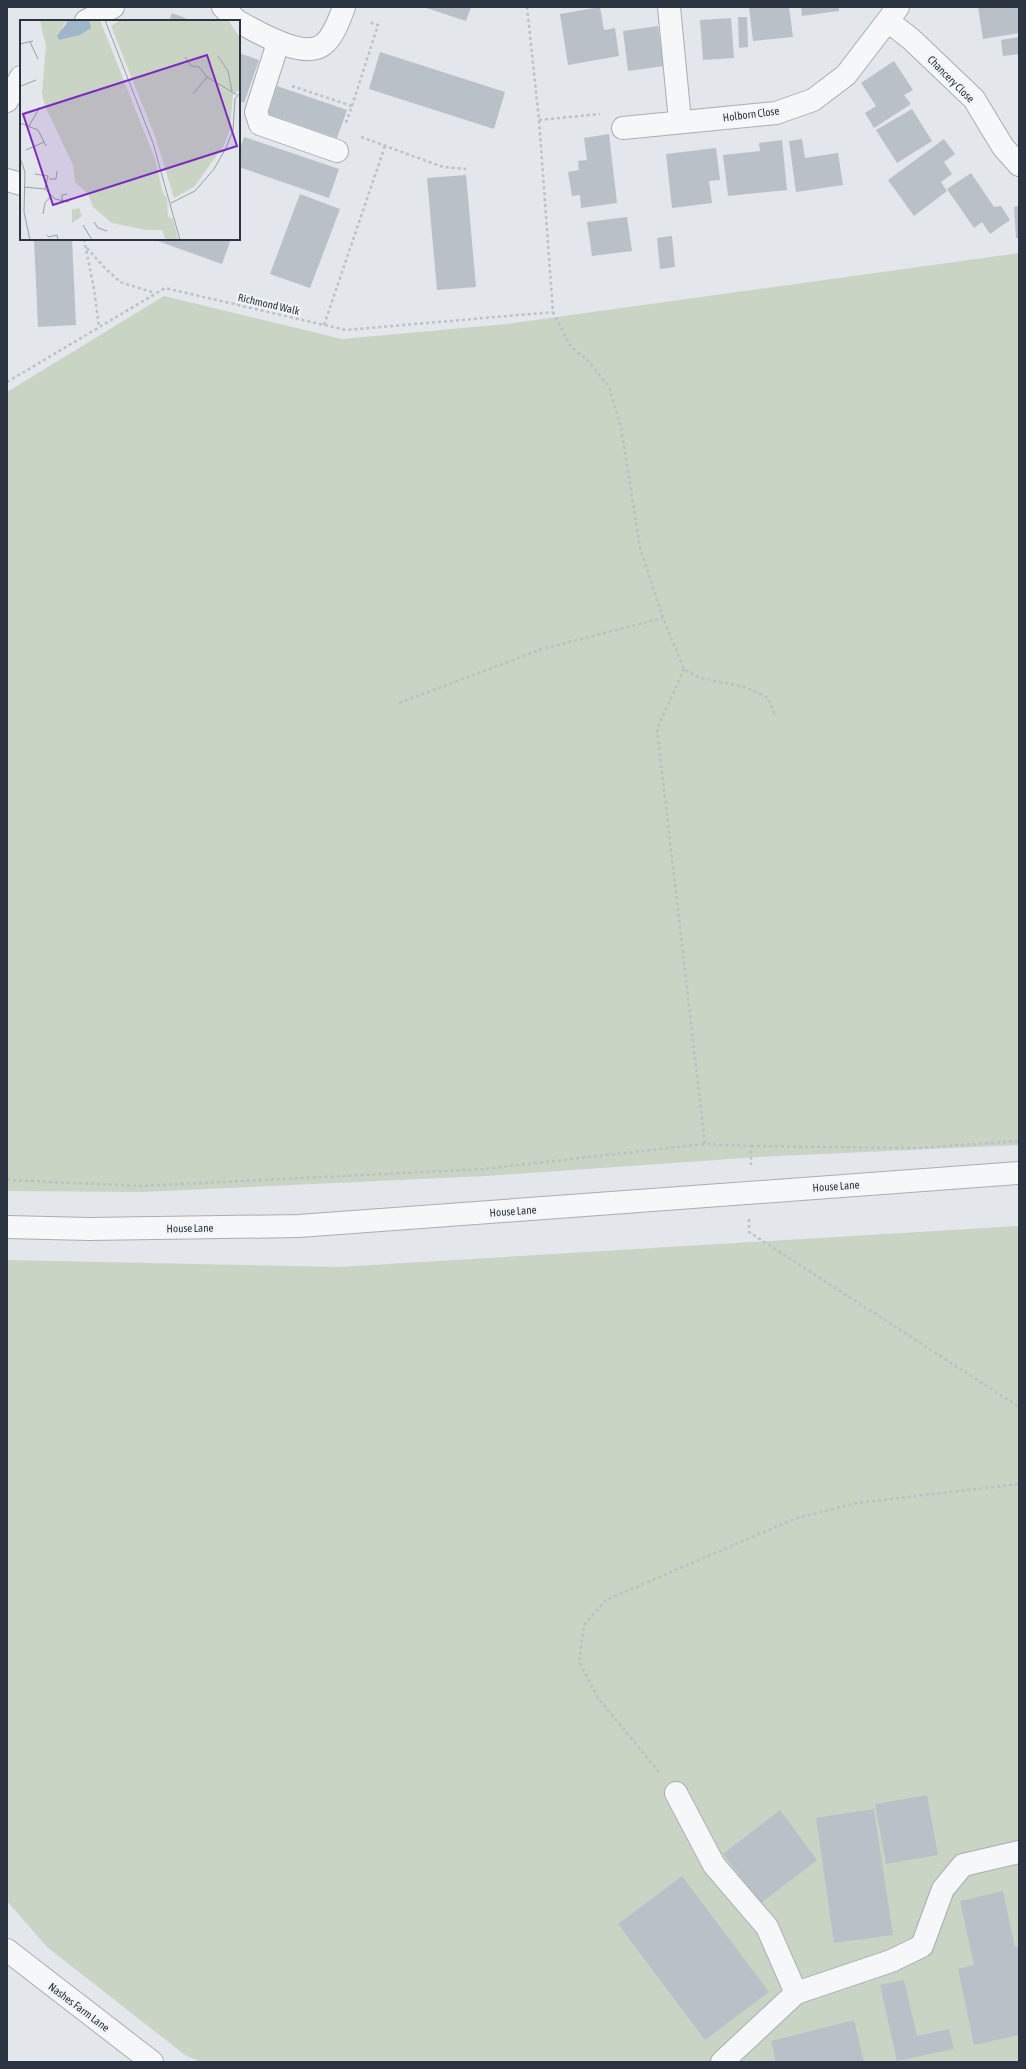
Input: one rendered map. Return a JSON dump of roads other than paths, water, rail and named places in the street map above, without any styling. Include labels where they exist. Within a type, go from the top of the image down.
[{"type":"street","points":[[223,7],[236,20]]},
{"type":"street","points":[[668,7],[680,121]]},
{"type":"street","points":[[240,23],[278,43],[312,50],[325,43],[343,10]]},
{"type":"street","name":"Holborn Close","points":[[623,128],[680,121],[776,113],[813,100],[846,75],[893,14]]},
{"type":"street","name":"Chancery Close","points":[[893,14],[911,39],[974,99],[1003,147],[1019,165]]},
{"type":"street","points":[[278,43],[256,112],[260,124],[340,141]]},
{"type":"street","points":[[15,79],[7,102],[20,107]]},
{"type":"street","points":[[7,180],[20,184]]},
{"type":"street","name":"House Lane","points":[[7,1227],[89,1229],[299,1226],[1019,1173]]},
{"type":"street","points":[[676,1793],[714,1865],[767,1927],[796,1993]]},
{"type":"street","points":[[722,2062],[796,1993],[892,1961],[922,1946],[944,1889],[963,1864],[1019,1852]]},
{"type":"street","name":"Nashes Farm Lane","points":[[7,1950],[152,2062]]}]
